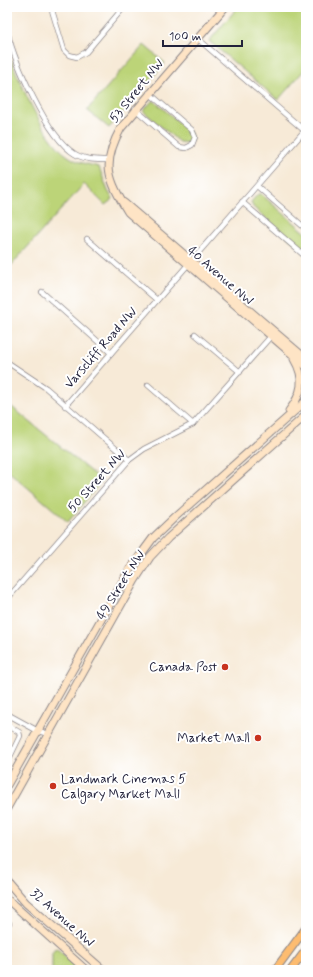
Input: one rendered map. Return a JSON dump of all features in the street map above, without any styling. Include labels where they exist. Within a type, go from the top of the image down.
[{"type":"main road","points":[[274,969],[306,928]]},
{"type":"main road","points":[[291,970],[306,950]]},
{"type":"main road","points":[[295,970],[298,961]]},
{"type":"street","points":[[51,7],[64,50],[71,57],[77,57],[86,52],[124,7]]},
{"type":"street","name":"53 Street NW","points":[[108,160],[114,140],[135,109],[225,7]]},
{"type":"street","points":[[7,31],[17,62],[33,98],[61,141],[80,157],[108,160]]},
{"type":"street","points":[[197,38],[306,131]]},
{"type":"street","points":[[135,109],[179,147],[186,148],[192,145],[195,137],[192,130],[149,93]]},
{"type":"street","name":"Varscliff Road NW","points":[[128,460],[65,406],[242,202],[306,131]]},
{"type":"street","name":"40 Avenue NW","points":[[108,160],[111,181],[128,212],[190,262],[273,334],[306,359]]},
{"type":"street","points":[[257,186],[306,229]]},
{"type":"street","points":[[242,202],[306,257]]},
{"type":"street","points":[[87,239],[157,300]]},
{"type":"street","points":[[42,292],[111,353]]},
{"type":"street","points":[[195,334],[240,372]]},
{"type":"street","name":"40 Avenue NW","points":[[273,334],[292,356],[306,366]]},
{"type":"street","name":"50 Street NW","points":[[7,599],[128,460],[144,449],[193,424],[273,334]]},
{"type":"street","points":[[279,424],[297,401],[302,389],[301,373],[292,356]]},
{"type":"street","points":[[7,362],[46,388],[65,406]]},
{"type":"street","points":[[148,385],[193,424]]},
{"type":"street","name":"49 Street NW","points":[[7,785],[139,555],[174,518],[306,401]]},
{"type":"street","name":"49 Street NW","points":[[7,808],[134,580],[150,557],[182,525],[306,415]]},
{"type":"street","points":[[7,714],[47,737]]},
{"type":"street","points":[[7,725],[18,732],[20,736],[7,763]]},
{"type":"street","name":"32 Avenue NW","points":[[7,881],[26,903],[103,970]]},
{"type":"street","name":"32 Avenue NW","points":[[8,902],[86,970]]},
{"type":"green space","points":[[238,7],[306,7],[306,68],[278,100],[209,41]]},
{"type":"green space","points":[[144,45],[165,63],[109,128],[87,110]]},
{"type":"green space","points":[[7,49],[24,91],[49,136],[68,156],[83,163],[99,167],[108,191],[113,199],[105,205],[84,184],[7,270]]},
{"type":"green space","points":[[153,100],[190,132],[192,140],[188,143],[179,142],[143,111]]},
{"type":"green space","points":[[258,194],[261,194],[306,233],[306,253],[253,207],[251,202]]},
{"type":"green space","points":[[7,403],[102,481],[68,522],[7,470]]},
{"type":"green space","points":[[56,948],[81,970],[52,970],[52,953]]},
{"type":"place","name":"Canada Post","points":[[225,667]]},
{"type":"place","name":"Market Mall","points":[[258,738]]},
{"type":"place","name":"Landmark Cinemas 5 Calgary Market Mall","points":[[53,786]]}]
